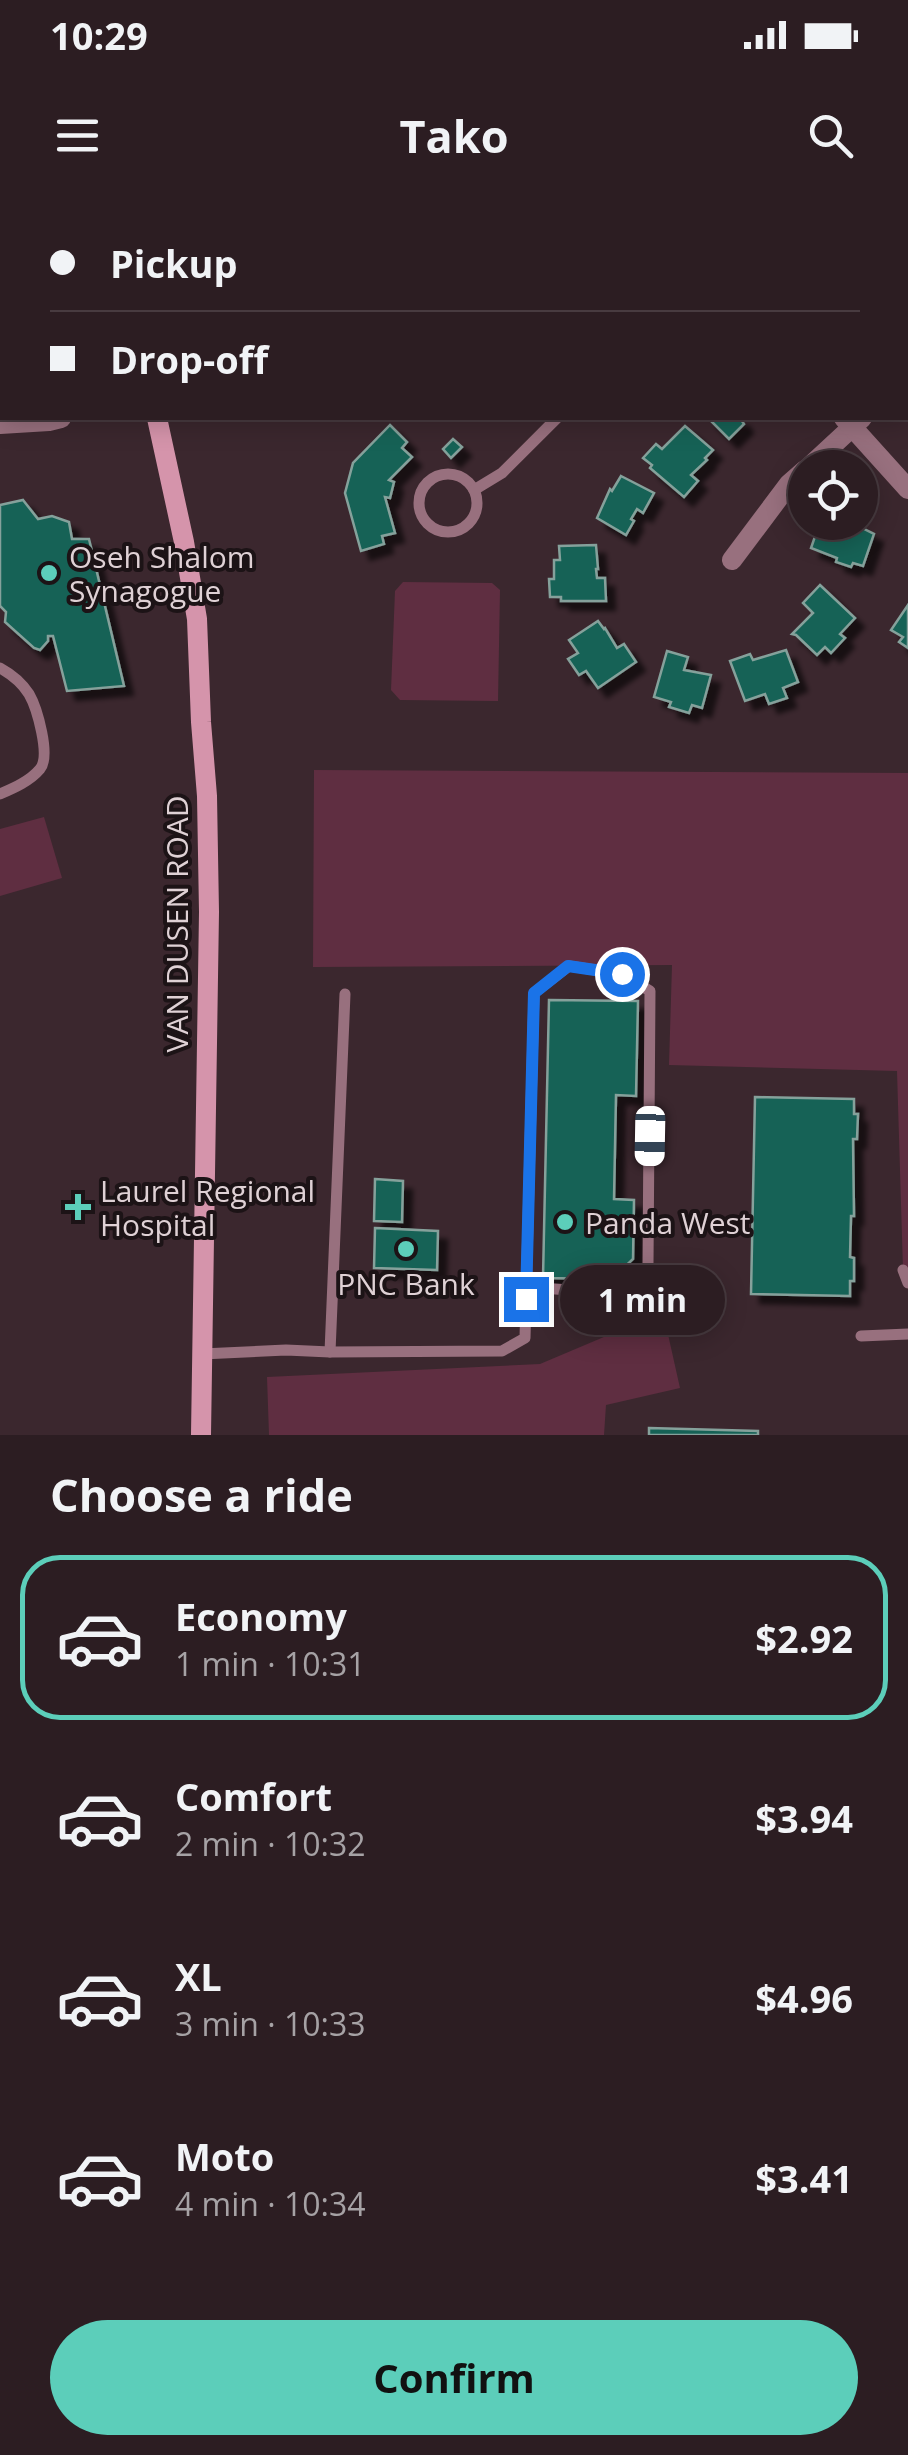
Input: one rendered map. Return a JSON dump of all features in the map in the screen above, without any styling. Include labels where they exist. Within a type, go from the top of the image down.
[{"type":"main road","name":"VAN DUSEN ROAD","points":[[156,420],[197,619],[207,796],[209,912],[201,1435]]},
{"type":"street","points":[[0,424],[52,420]]},
{"type":"street","points":[[825,450],[853,421],[908,488]]},
{"type":"street","points":[[732,560],[788,485]]},
{"type":"lane","points":[[474,490],[502,474],[555,420]]},
{"type":"lane","points":[[441,475],[460,477],[474,490],[473,518],[459,530],[440,531],[425,521],[420,494],[432,479],[441,475]]},
{"type":"lane","points":[[0,668],[28,692],[45,759],[40,769],[17,787],[0,794]]},
{"type":"lane","points":[[202,1354],[286,1350],[502,1351],[524,1338],[534,993],[568,966],[622,974],[650,991],[648,1265],[628,1294],[526,1288]]},
{"type":"lane","points":[[330,1352],[344,994]]},
{"type":"lane","points":[[862,1336],[908,1334]]},
{"type":"shaded area","points":[[403,582],[492,583],[500,590],[498,701],[400,700],[391,690],[395,591]]},
{"type":"shaded area","points":[[314,770],[908,773],[908,1283],[903,1270],[897,1071],[669,1065],[672,965],[313,967]]},
{"type":"shaded area","points":[[44,817],[62,878],[0,896],[0,829]]},
{"type":"shaded area","points":[[663,1312],[680,1388],[606,1405],[604,1435],[269,1435],[267,1377],[540,1364]]},
{"type":"building","points":[[710,420],[741,420],[744,424],[729,439]]},
{"type":"building","points":[[390,425],[407,442],[402,448],[412,457],[389,480],[394,482],[390,498],[385,497],[395,533],[382,536],[384,544],[361,551],[345,493],[353,463]]},
{"type":"building","points":[[685,426],[713,450],[691,475],[698,481],[684,497],[643,458],[656,444],[662,449]]},
{"type":"building","points":[[453,439],[462,447],[451,458],[443,449]]},
{"type":"building","points":[[621,476],[654,493],[643,513],[637,509],[626,535],[597,518],[610,489]]},
{"type":"building","name":"Oseh Shalom Synagogue","points":[[23,500],[38,519],[52,516],[69,522],[72,539],[89,539],[124,686],[67,691],[53,636],[48,636],[40,650],[5,622],[6,612],[0,606],[0,505]]},
{"type":"building","points":[[814,540],[872,540],[863,566],[836,562],[837,558],[811,548]]},
{"type":"building","points":[[596,545],[597,578],[605,578],[606,601],[561,601],[561,597],[550,597],[549,579],[554,579],[554,560],[560,560],[559,546]]},
{"type":"building","points":[[820,585],[855,618],[840,634],[845,638],[831,653],[825,647],[817,655],[792,634],[813,613],[803,603]]},
{"type":"building","points":[[908,605],[908,648],[899,642],[903,637],[891,630]]},
{"type":"building","points":[[598,621],[617,648],[624,644],[636,662],[598,688],[586,671],[579,675],[568,659],[578,653],[569,640]]},
{"type":"building","points":[[786,650],[798,682],[783,688],[787,698],[769,704],[765,694],[745,701],[730,661],[750,654],[753,660]]},
{"type":"building","points":[[667,651],[688,657],[684,670],[711,675],[702,708],[692,705],[689,713],[654,697]]},
{"type":"building","points":[[549,1000],[638,1001],[636,1096],[616,1095],[614,1199],[634,1200],[633,1259],[612,1279],[543,1278]]},
{"type":"building","points":[[755,1097],[854,1099],[854,1114],[858,1114],[857,1139],[853,1139],[850,1257],[854,1258],[854,1281],[850,1281],[850,1296],[751,1294]]},
{"type":"building","points":[[375,1179],[403,1181],[402,1222],[374,1221]]},
{"type":"building","name":"PNC Bank","points":[[375,1228],[438,1231],[437,1270],[374,1268]]},
{"type":"building","points":[[649,1428],[758,1431],[758,1435],[649,1435]]},
{"type":"place","name":"Oseh Shalom Synagogue","points":[[49,573]]},
{"type":"place","name":"Laurel Regional Hospital","points":[[78,1207]]},
{"type":"place","name":"Panda West","points":[[565,1222]]},
{"type":"place","name":"PNC Bank","points":[[406,1249]]},
{"type":"route","points":[[526,1299],[534,993],[568,966],[622,974]]}]
